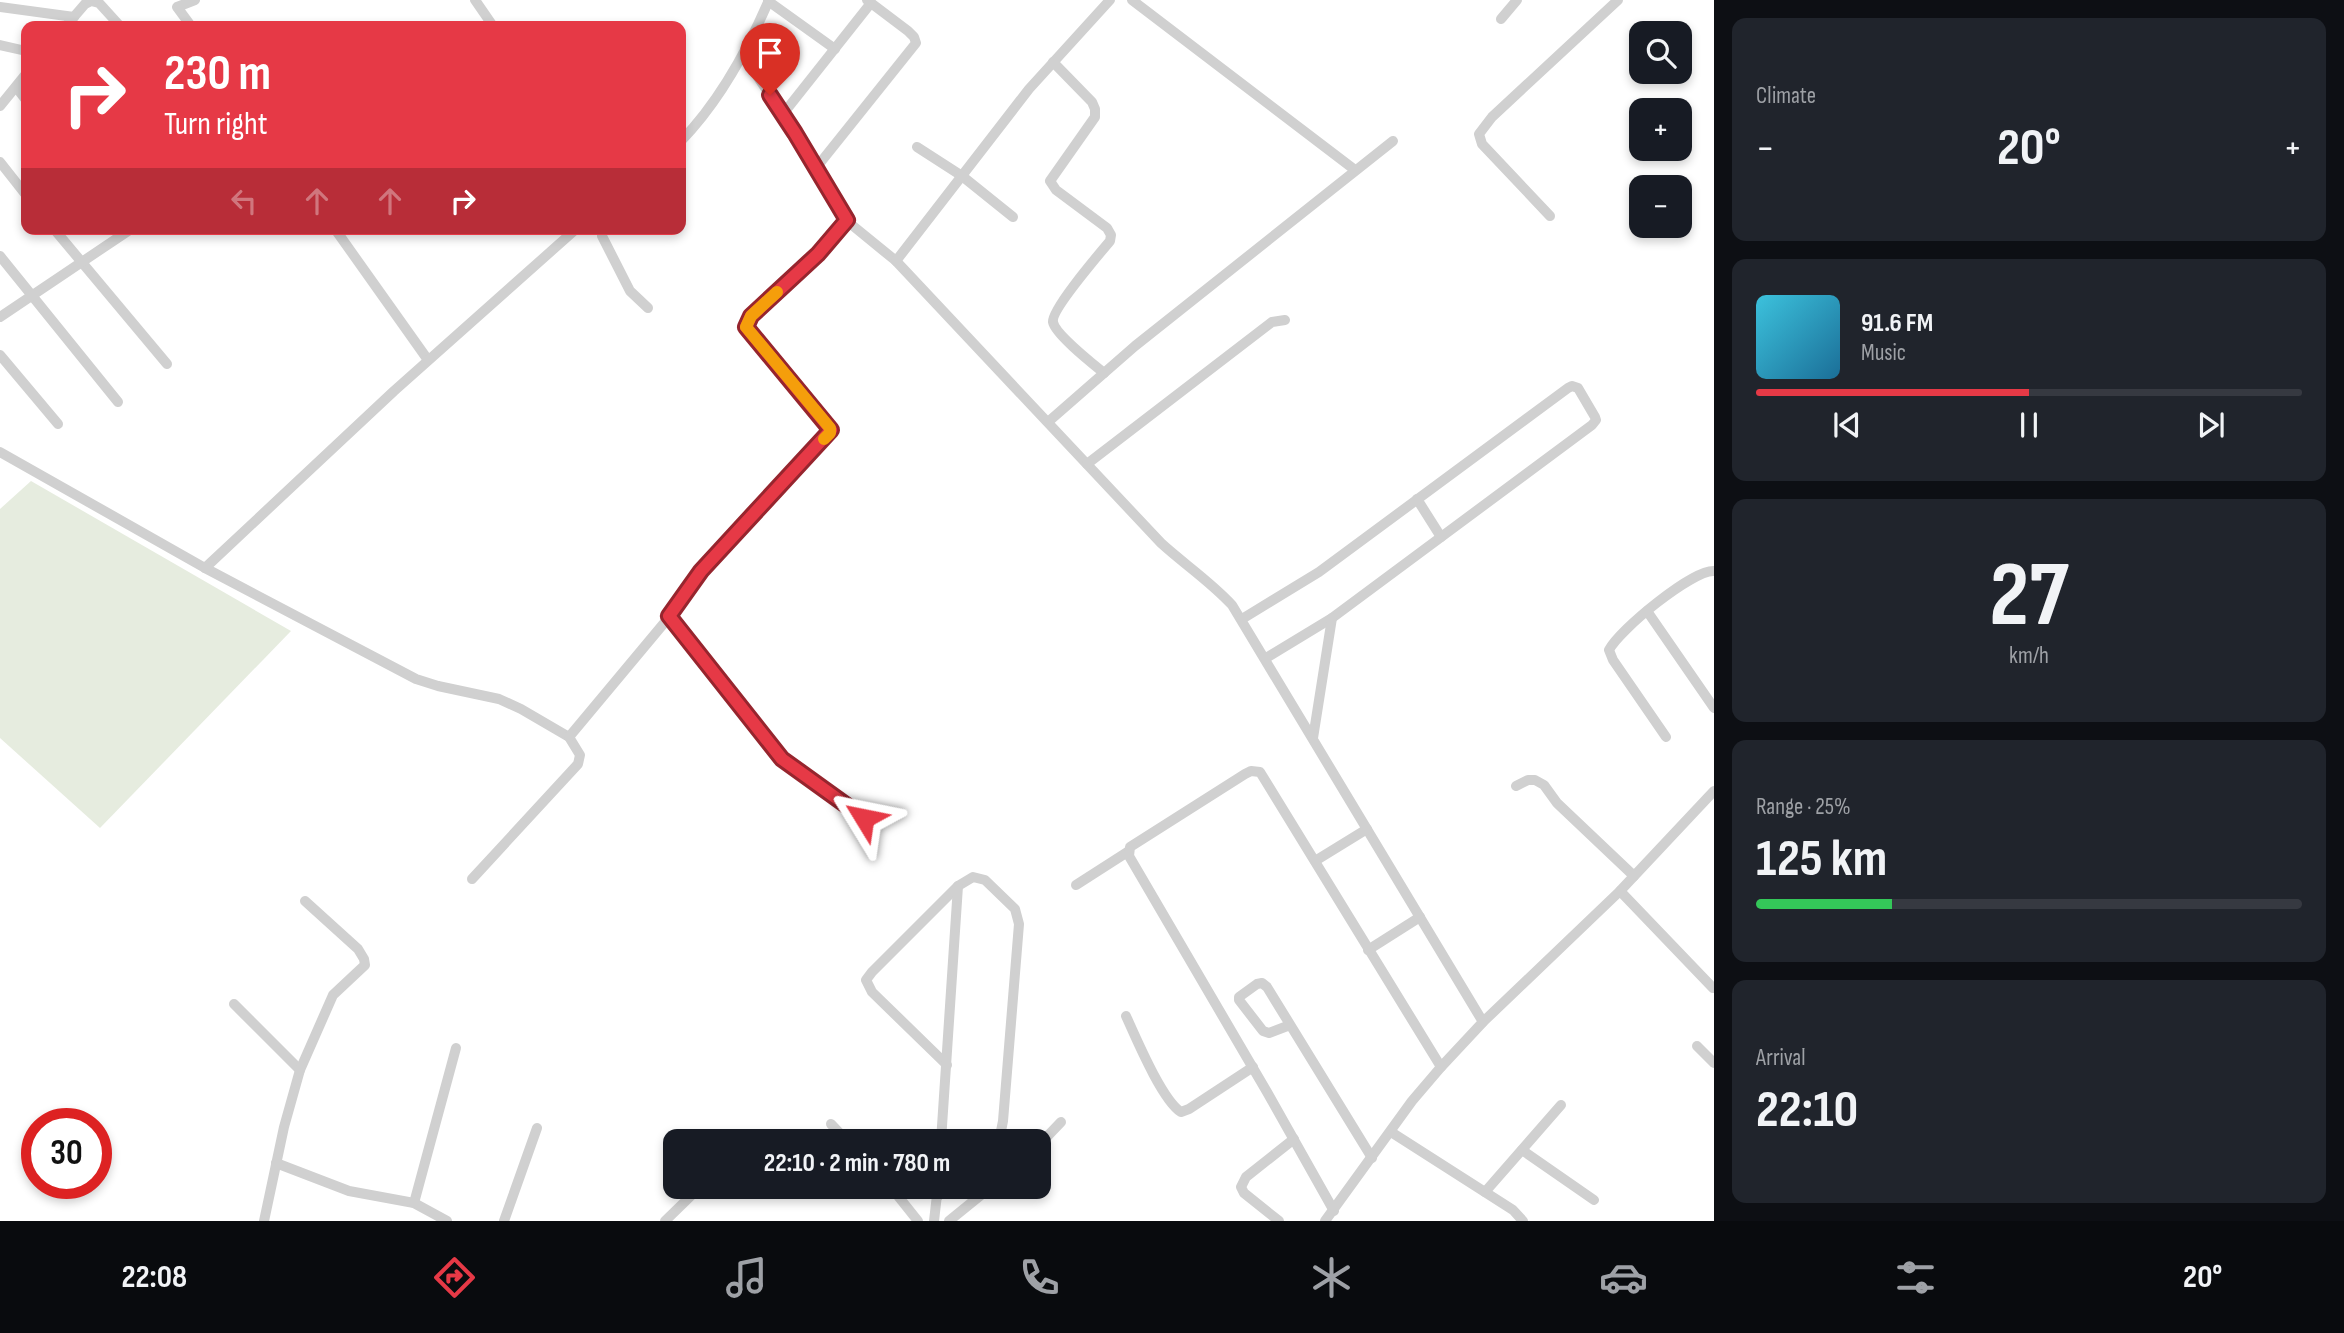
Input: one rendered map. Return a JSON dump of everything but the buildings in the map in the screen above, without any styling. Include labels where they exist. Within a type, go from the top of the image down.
[{"type":"street","points":[[187,21],[177,7],[195,0]]},
{"type":"street","points":[[475,0],[490,21]]},
{"type":"street","points":[[896,261],[1029,89],[1110,0]]},
{"type":"street","points":[[1132,0],[1355,170]]},
{"type":"street","points":[[1501,19],[1517,0]]},
{"type":"street","points":[[1550,216],[1482,144],[1479,134],[1492,117],[1618,0]]},
{"type":"street","points":[[70,21],[85,4],[95,1],[115,21]]},
{"type":"street","points":[[686,136],[744,56],[769,1],[835,49]]},
{"type":"street","points":[[783,114],[869,2],[914,37],[916,44],[816,169]]},
{"type":"street","points":[[0,7],[74,17]]},
{"type":"street","points":[[0,45],[21,50]]},
{"type":"street","points":[[744,56],[783,114],[847,220],[896,261],[1161,543],[1191,570],[1217,588],[1242,619],[1483,1022]]},
{"type":"street","points":[[1054,62],[1095,109],[1094,117],[1050,181],[1056,190],[1107,228],[1111,235],[1110,241],[1060,304],[1053,322],[1059,332],[1104,373]]},
{"type":"street","points":[[0,106],[21,80]]},
{"type":"street","points":[[16,87],[21,94]]},
{"type":"street","points":[[1048,422],[1135,346],[1393,141]]},
{"type":"street","points":[[917,146],[962,176],[1013,217]]},
{"type":"street","points":[[0,162],[21,189]]},
{"type":"street","points":[[569,737],[669,616],[701,571],[830,433],[830,428],[746,327],[751,316],[818,254],[847,220]]},
{"type":"street","points":[[59,235],[167,364]]},
{"type":"street","points":[[0,317],[122,235]]},
{"type":"street","points":[[339,235],[428,360]]},
{"type":"street","points":[[205,568],[428,360],[569,235]]},
{"type":"street","points":[[603,235],[630,291],[648,308]]},
{"type":"street","points":[[0,256],[118,402]]},
{"type":"street","points":[[1087,464],[1272,322],[1285,320]]},
{"type":"street","points":[[0,355],[58,424]]},
{"type":"street","points":[[1242,619],[1319,572],[1568,388],[1578,388],[1595,417],[1592,425],[1332,618],[1266,657]]},
{"type":"street","points":[[0,452],[205,568],[416,679],[499,699],[569,737],[580,755],[578,764],[472,879]]},
{"type":"street","points":[[1417,499],[1441,537]]},
{"type":"street","points":[[1666,737],[1613,660],[1609,650],[1647,611],[1697,575],[1704,571],[1714,571]]},
{"type":"street","points":[[1647,611],[1714,708]]},
{"type":"street","points":[[669,616],[782,759],[864,818]]},
{"type":"street","points":[[1313,738],[1332,618]]},
{"type":"street","points":[[1076,886],[1129,851],[1135,842],[1245,774],[1256,771],[1262,776],[1441,1067]]},
{"type":"street","points":[[1516,786],[1528,780],[1544,785],[1558,803],[1634,876]]},
{"type":"street","points":[[1325,1221],[1412,1101],[1441,1067],[1483,1022],[1620,891],[1714,791]]},
{"type":"street","points":[[1315,861],[1367,829]]},
{"type":"street","points":[[1129,851],[1334,1211]]},
{"type":"street","points":[[947,1065],[872,992],[866,980],[958,886],[973,877],[985,880],[1014,909],[1018,918],[1001,1129]]},
{"type":"street","points":[[942,1129],[958,886]]},
{"type":"street","points":[[1620,891],[1713,988]]},
{"type":"street","points":[[264,1221],[300,1070],[333,995],[365,965],[358,949],[305,901]]},
{"type":"street","points":[[1368,950],[1420,917]]},
{"type":"street","points":[[1290,1025],[1269,1032],[1262,1031],[1239,998],[1257,984],[1262,983],[1271,991],[1371,1158]]},
{"type":"street","points":[[234,1004],[300,1070]]},
{"type":"street","points":[[1126,1016],[1166,1094],[1181,1112],[1189,1110],[1253,1067]]},
{"type":"street","points":[[1697,1046],[1714,1063]]},
{"type":"street","points":[[414,1203],[456,1048]]},
{"type":"street","points":[[1485,1192],[1561,1105]]},
{"type":"street","points":[[1051,1132],[1061,1122]]},
{"type":"street","points":[[831,1124],[836,1129]]},
{"type":"street","points":[[504,1221],[537,1128]]},
{"type":"street","points":[[1391,1132],[1517,1212],[1523,1221]]},
{"type":"street","points":[[1279,1221],[1244,1193],[1241,1187],[1246,1177],[1294,1139]]},
{"type":"street","points":[[1522,1150],[1594,1200]]},
{"type":"street","points":[[276,1163],[349,1191],[414,1203],[447,1221]]},
{"type":"street","points":[[665,1221],[688,1199]]},
{"type":"street","points":[[900,1199],[918,1221]]},
{"type":"street","points":[[934,1221],[937,1199]]},
{"type":"street","points":[[949,1221],[976,1199]]},
{"type":"shaded area","points":[[31,481],[291,631],[100,828],[0,738],[0,509]]},
{"type":"slow traffic","points":[[777,292],[751,316],[746,327],[830,428],[830,433],[824,439]]},
{"type":"route","points":[[770,95],[847,220],[818,254],[751,316],[746,327],[831,430],[701,571],[669,616],[782,759],[864,818]]}]
